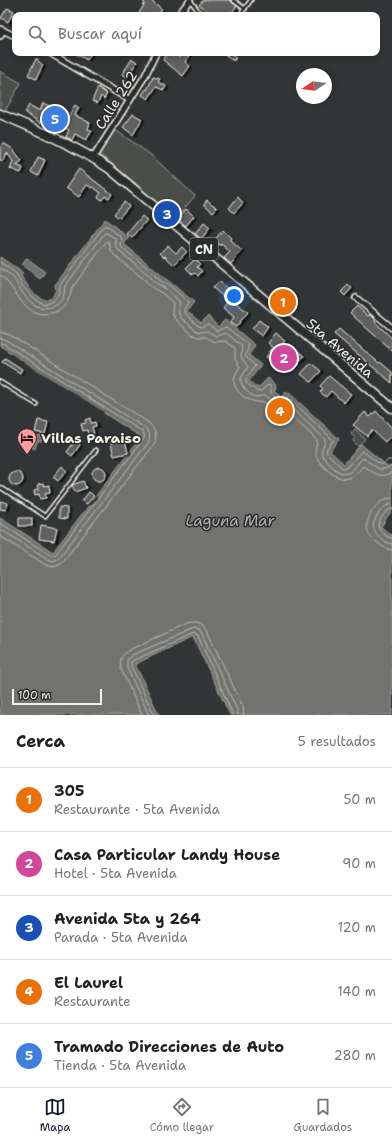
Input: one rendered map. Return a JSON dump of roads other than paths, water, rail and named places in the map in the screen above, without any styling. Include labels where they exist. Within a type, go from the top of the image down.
[{"type":"highway","name":"5ta Avenida","points":[[0,114],[41,132],[93,158],[110,170],[392,408]]},
{"type":"street","points":[[180,12],[190,0]]},
{"type":"street","points":[[0,36],[1,29],[12,34]]},
{"type":"street","points":[[55,56],[130,100]]},
{"type":"street","name":"Calle 262","points":[[93,158],[145,76],[155,56]]},
{"type":"street","points":[[356,298],[392,328]]},
{"type":"lane","points":[[190,0],[198,12]]},
{"type":"lane","points":[[233,0],[245,9]]},
{"type":"lane","points":[[242,12],[251,0]]},
{"type":"lane","points":[[0,382],[36,404]]},
{"type":"lane","points":[[0,488],[45,516],[96,450]]},
{"type":"water","name":"Laguna Mar","points":[[105,219],[129,238],[124,244],[194,302],[187,311],[201,323],[208,316],[218,327],[225,320],[255,345],[249,355],[261,365],[249,381],[258,388],[268,378],[275,384],[276,388],[274,390],[281,397],[287,391],[339,439],[330,451],[344,464],[361,444],[392,470],[392,511],[381,527],[391,535],[392,534],[392,715],[230,715],[193,637],[135,664],[159,715],[0,715],[0,518],[53,552],[141,437],[0,346],[0,257],[23,273],[21,276],[32,292],[44,300],[52,298],[56,290],[55,285]]},
{"type":"water","points":[[27,258],[45,272],[40,279],[22,265]]},
{"type":"water","points":[[28,433],[32,438],[41,435],[42,441],[37,441],[35,449],[17,440]]},
{"type":"place","name":"Tramado Direcciones de Auto","points":[[55,119]]},
{"type":"place","name":"Avenida 5ta y 264","points":[[167,214]]},
{"type":"place","name":"305","points":[[283,302]]},
{"type":"place","name":"Casa Particular Landy House","points":[[284,358]]},
{"type":"place","name":"El Laurel","points":[[280,411]]},
{"type":"place","name":"Villas Paraiso","points":[[27,455]]}]
